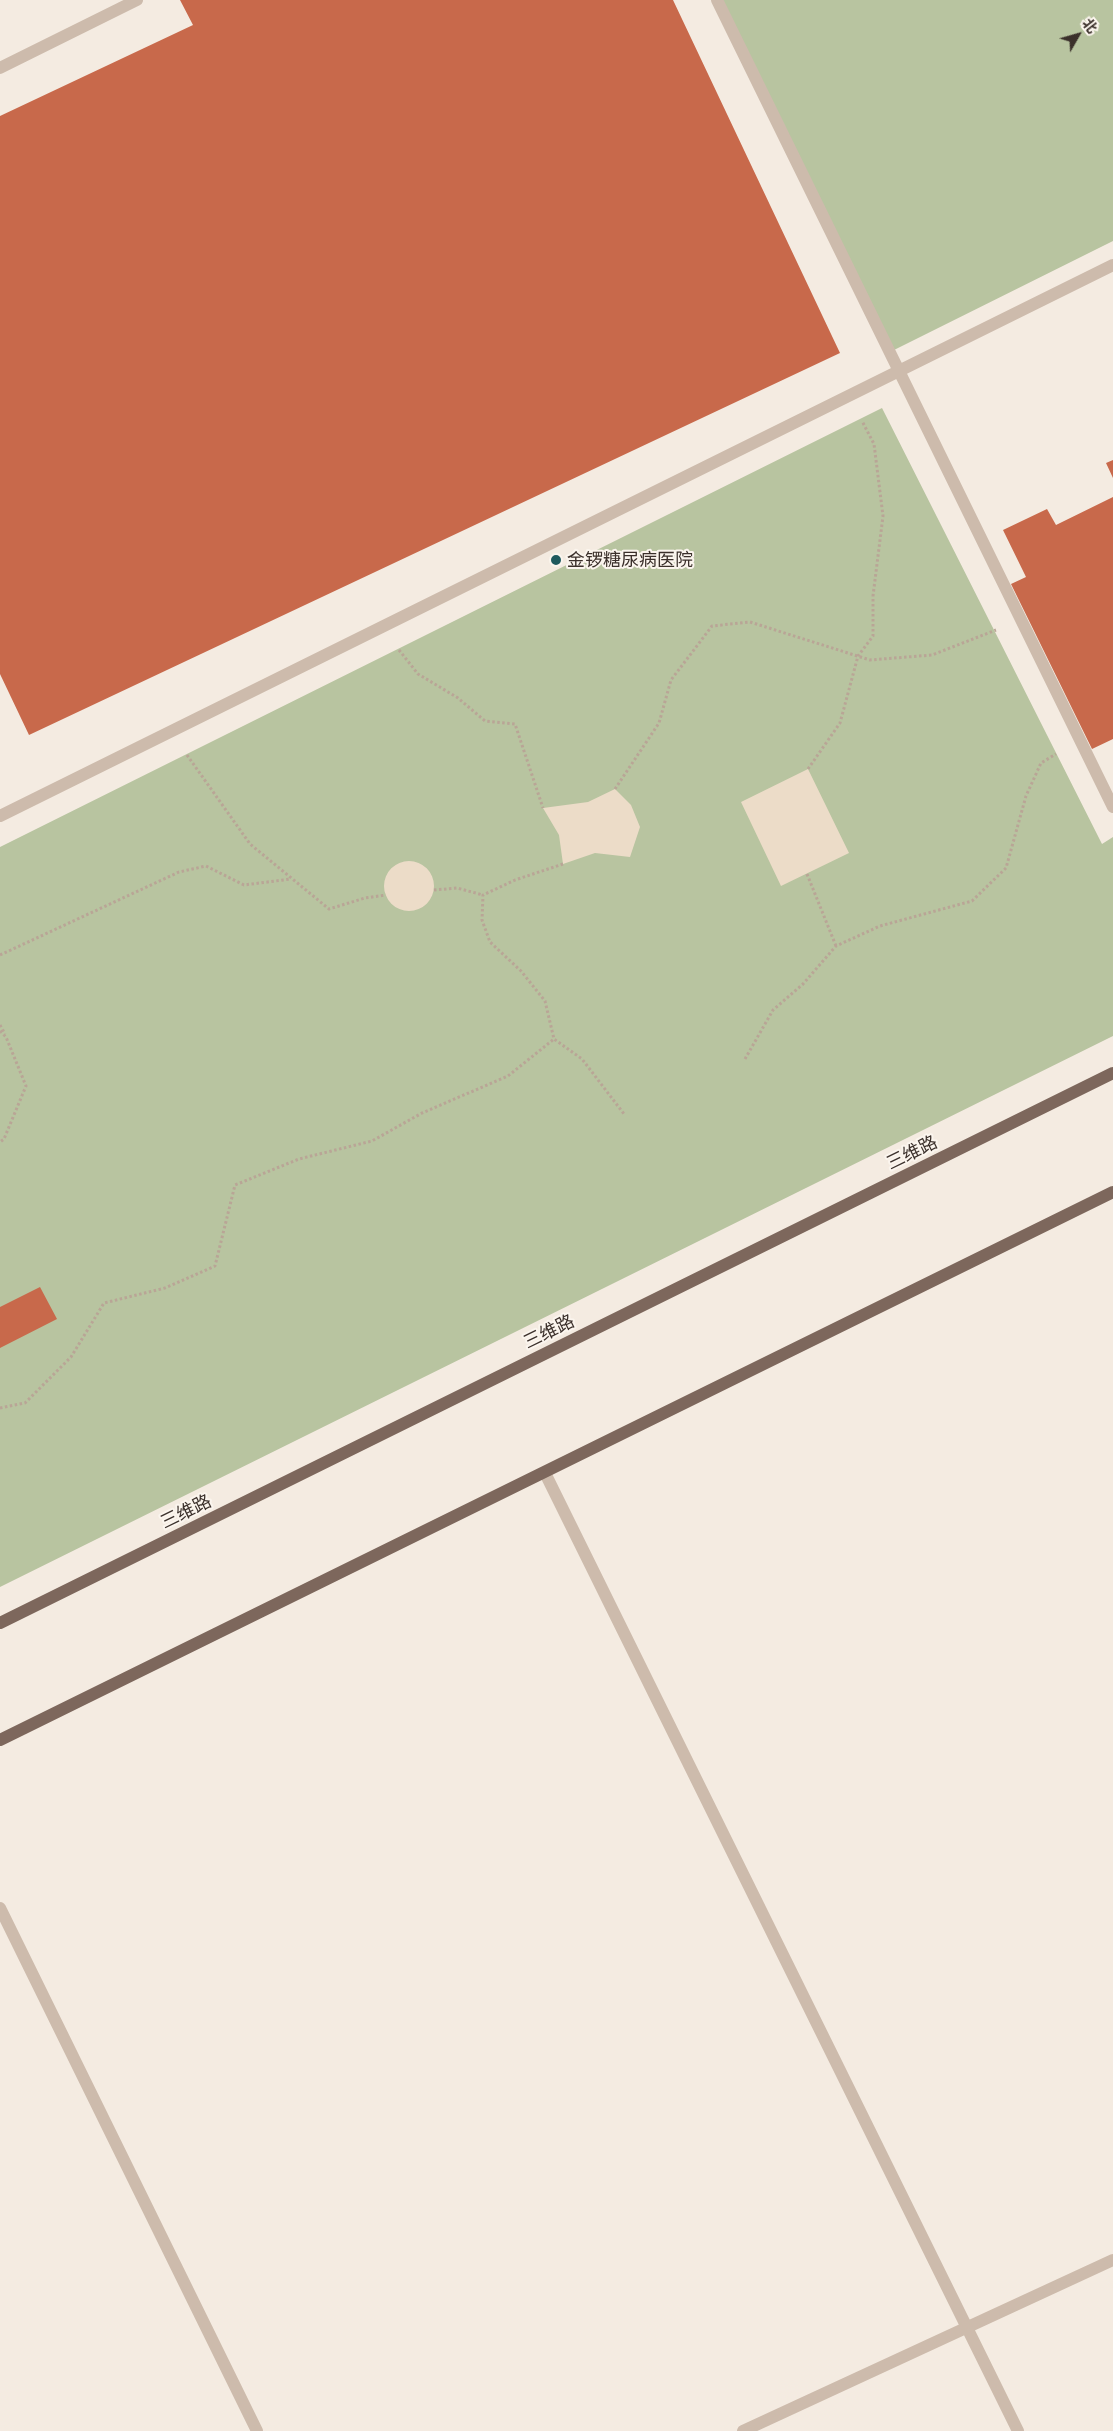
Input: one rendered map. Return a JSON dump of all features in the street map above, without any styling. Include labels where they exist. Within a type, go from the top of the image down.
[{"type":"main road","name":"三维路","points":[[0,1623],[1113,1073]]},
{"type":"main road","points":[[0,1740],[1113,1192]]},
{"type":"street","points":[[0,68],[137,0]]},
{"type":"street","points":[[717,0],[1113,806]]},
{"type":"street","points":[[0,816],[1113,265]]},
{"type":"street","points":[[545,1473],[1018,2431]]},
{"type":"street","points":[[0,1908],[257,2431]]},
{"type":"street","points":[[743,2431],[1113,2260]]},
{"type":"path","points":[[808,769],[840,722],[858,656],[873,636],[873,596],[883,516],[874,444],[848,396]]},
{"type":"path","points":[[615,788],[659,723],[671,680],[712,626],[750,622],[870,660],[932,655],[1021,620]]},
{"type":"path","points":[[382,627],[418,674],[458,698],[485,721],[515,724],[544,808]]},
{"type":"path","points":[[170,732],[217,795],[250,844],[290,879],[329,908],[365,898],[386,895]]},
{"type":"path","points":[[745,1059],[773,1010],[803,984],[836,946],[880,926],[972,901],[1006,868],[1026,796],[1041,763],[1079,738]]},
{"type":"path","points":[[434,890],[457,888],[483,896],[516,880],[563,864]]},
{"type":"path","points":[[0,955],[179,872],[206,866],[244,885],[290,879]]},
{"type":"path","points":[[807,874],[836,946]]},
{"type":"path","points":[[483,896],[482,920],[490,942],[521,971],[545,1000],[554,1039],[582,1059],[624,1114]]},
{"type":"path","points":[[0,1024],[26,1086],[4,1139],[0,1142]]},
{"type":"path","points":[[0,1031],[6,1037]]},
{"type":"path","points":[[0,1408],[25,1403],[71,1357],[104,1303],[165,1288],[215,1266],[235,1185],[299,1159],[372,1141],[422,1113],[508,1076],[554,1039]]},
{"type":"green space","points":[[717,0],[1113,0],[1113,241],[890,352]]},
{"type":"green space","points":[[882,408],[1102,844],[1113,837],[1113,1036],[0,1587],[0,847]]},
{"type":"shaded area","points":[[808,769],[849,853],[781,886],[741,802]]},
{"type":"shaded area","points":[[615,789],[631,805],[640,827],[630,857],[595,853],[563,864],[559,835],[543,808],[588,802]]},
{"type":"shaded area","points":[[409,861],[418,863],[429,872],[434,886],[432,895],[423,906],[409,911],[400,909],[389,900],[384,886],[386,877],[395,866]]},
{"type":"building","points":[[180,0],[673,0],[840,353],[29,735],[0,674],[0,116],[193,25]]},
{"type":"building","points":[[1113,460],[1113,478],[1106,463]]},
{"type":"building","points":[[1113,497],[1113,739],[1092,749],[1011,584],[1026,577],[1003,530],[1047,509],[1056,525]]},
{"type":"building","points":[[40,1287],[57,1319],[0,1348],[0,1307]]},
{"type":"place","name":"金锣糖尿病医院","points":[[556,560]]}]
